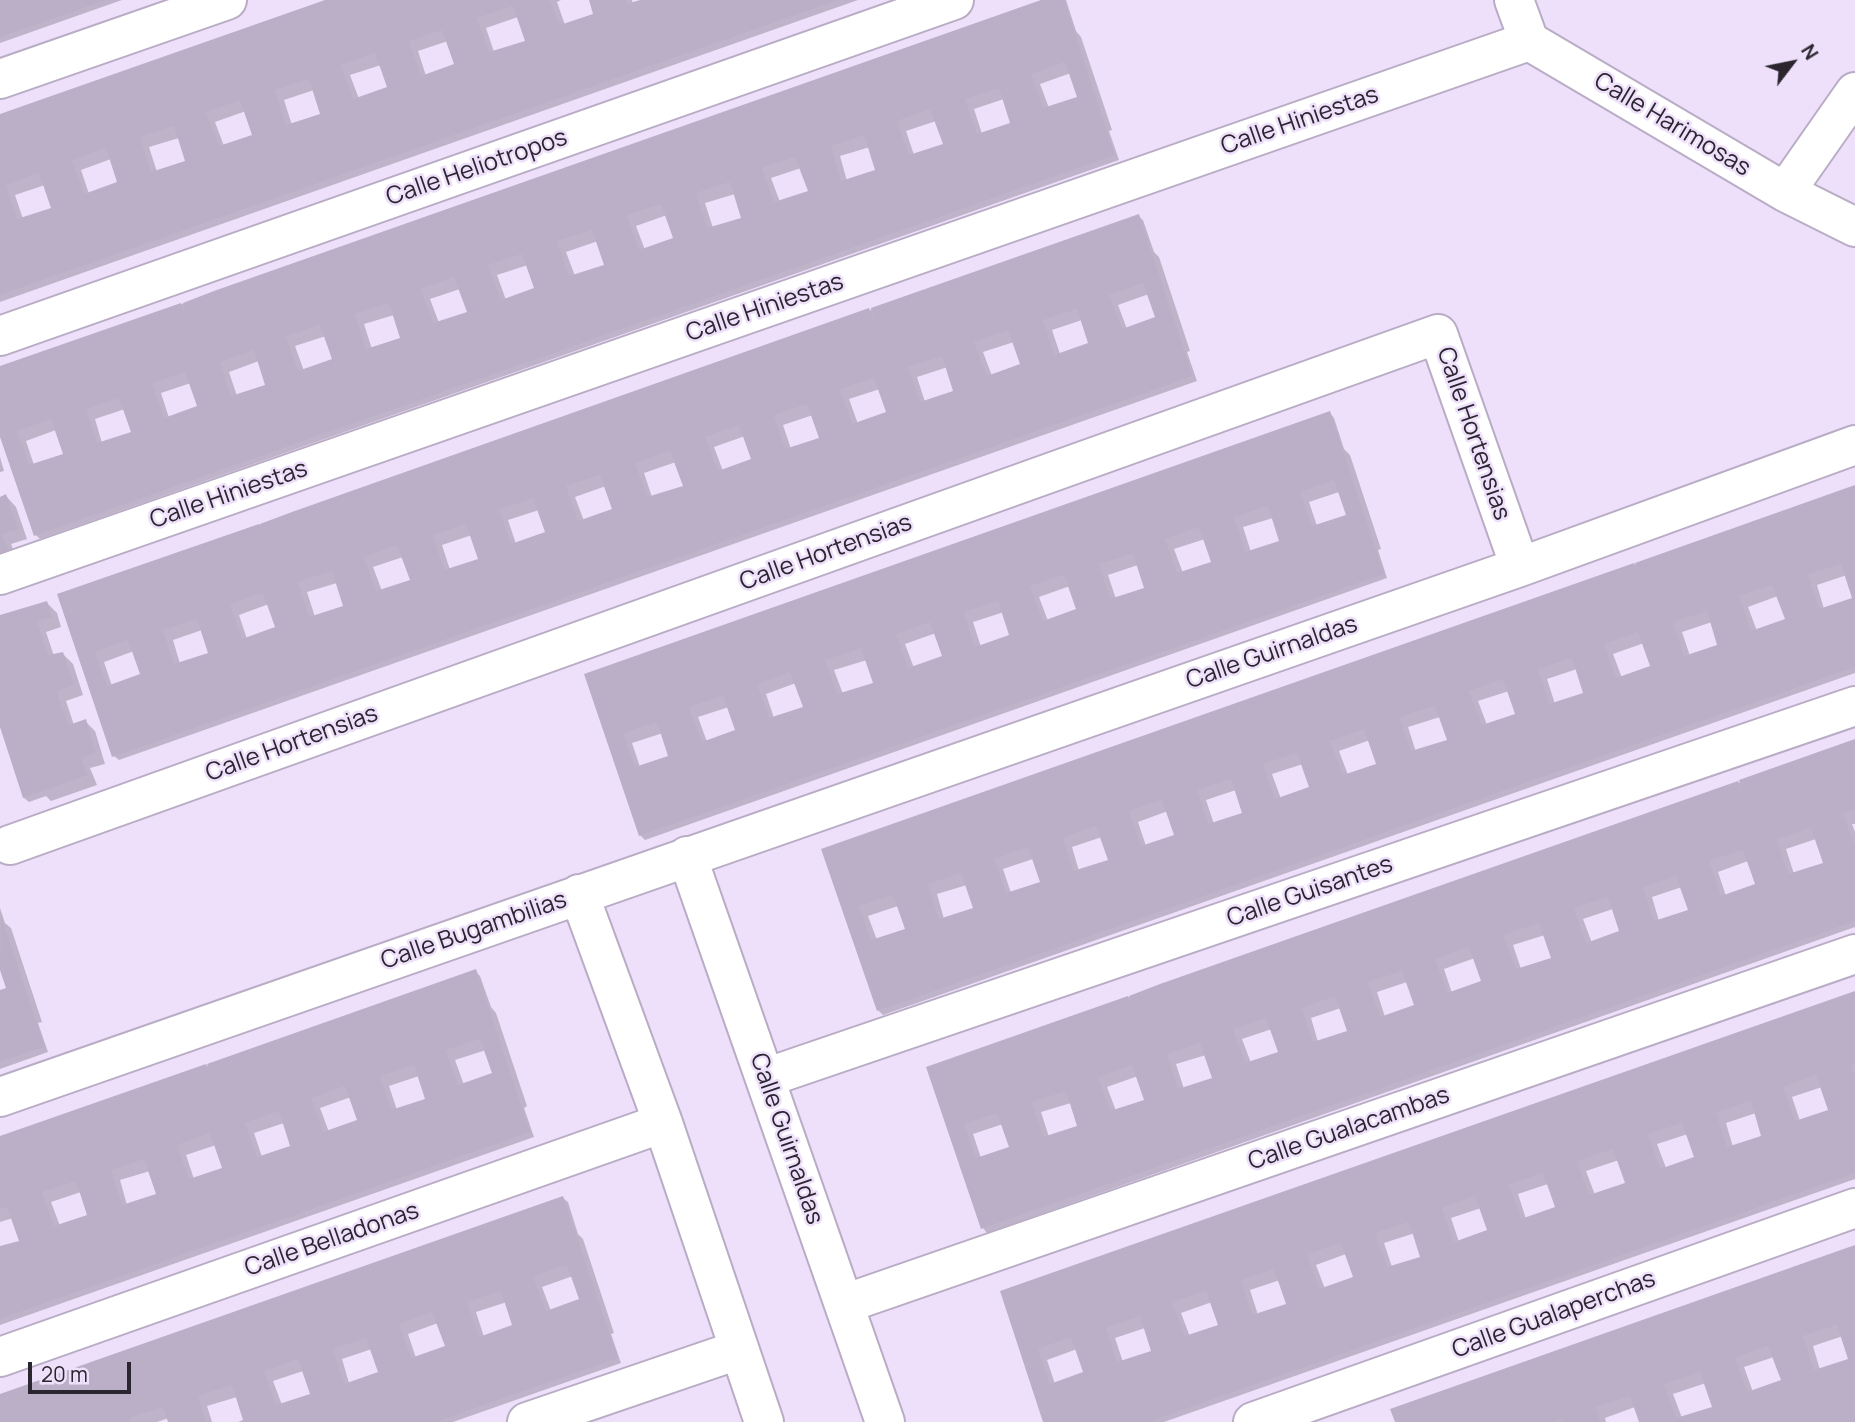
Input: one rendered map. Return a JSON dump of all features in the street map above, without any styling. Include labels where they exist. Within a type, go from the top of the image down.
[{"type":"street","points":[[0,79],[227,0]]},
{"type":"street","name":"Calle Heliotropos","points":[[0,336],[954,0]]},
{"type":"street","points":[[1514,0],[1529,41]]},
{"type":"street","name":"Calle Harimosas","points":[[1529,41],[1785,191],[1855,227]]},
{"type":"street","name":"Calle Hiniestas","points":[[0,575],[1529,41]]},
{"type":"street","points":[[1785,191],[1855,92]]},
{"type":"street","name":"Calle Hortensias","points":[[3,841],[1438,334],[1520,567]]},
{"type":"street","name":"Calle Guirnaldas","points":[[579,894],[1520,567],[1855,444]]},
{"type":"street","name":"Calle Guisantes","points":[[765,1078],[1855,706]]},
{"type":"street","name":"Calle Guirnaldas","points":[[687,856],[885,1422]]},
{"type":"street","name":"Calle Bugambilias","points":[[0,1097],[579,894],[663,1122],[764,1422]]},
{"type":"street","name":"Calle Gualacambas","points":[[844,1304],[1855,954]]},
{"type":"street","name":"Calle Belladonas","points":[[0,1357],[663,1122]]},
{"type":"street","name":"Calle Gualaperchas","points":[[1253,1422],[1855,1208]]},
{"type":"street","points":[[527,1422],[738,1350]]},
{"type":"building","points":[[0,0],[106,0],[0,37]]},
{"type":"building","points":[[325,0],[550,0],[560,25],[593,14],[589,0],[626,0],[627,4],[640,0],[838,0],[0,295],[0,114]],"holes":[[[513,6],[525,41],[489,52],[477,18]],[[442,30],[454,64],[421,76],[409,41]],[[375,53],[387,87],[353,99],[341,65]],[[309,79],[320,114],[286,125],[275,90]],[[240,100],[252,135],[219,146],[206,112]],[[174,126],[185,161],[151,172],[140,137]],[[106,148],[117,182],[84,194],[72,160]],[[39,173],[51,208],[17,219],[6,185]]]},
{"type":"building","points":[[1041,0],[1064,0],[1115,155],[34,536],[0,437],[0,366],[181,303],[186,315],[183,303]],"holes":[[[1065,62],[1077,97],[1043,108],[1031,74]],[[999,88],[1010,123],[977,134],[965,99]],[[930,109],[943,144],[909,155],[897,121]],[[864,135],[875,170],[841,181],[831,146]],[[795,157],[808,191],[774,202],[762,168]],[[730,182],[741,218],[707,228],[696,193]],[[661,204],[673,238],[639,250],[627,215]],[[592,230],[604,265],[569,276],[557,241]],[[522,254],[534,288],[501,300],[488,265]],[[454,277],[467,312],[433,323],[421,289]],[[389,303],[400,338],[366,349],[355,314]],[[320,325],[332,359],[298,371],[286,336]],[[254,350],[265,385],[231,396],[220,362]],[[185,372],[197,406],[164,418],[152,383]],[[119,398],[131,432],[97,443],[86,409]],[[51,419],[63,454],[29,465],[17,431]]]},
{"type":"building","points":[[1139,214],[1193,376],[112,757],[57,594],[259,524],[264,536],[260,524],[869,308],[874,321],[871,308]],"holes":[[[1143,283],[1155,317],[1122,329],[1109,295]],[[1077,309],[1088,343],[1054,355],[1043,320]],[[1008,330],[1020,364],[987,376],[974,342]],[[942,356],[953,391],[920,402],[908,367]],[[874,378],[886,412],[852,424],[840,389]],[[807,404],[819,438],[785,449],[774,415]],[[739,425],[751,459],[718,471],[705,437]],[[670,451],[683,486],[647,497],[635,463]],[[600,475],[612,509],[578,521],[566,486]],[[533,498],[545,532],[511,544],[499,510]],[[466,524],[478,559],[444,570],[433,535]],[[397,545],[410,580],[376,591],[364,557]],[[332,571],[343,606],[309,617],[298,582]],[[263,593],[275,627],[242,639],[230,604]],[[197,619],[208,653],[174,664],[163,630]],[[128,640],[140,674],[107,686],[95,652]]]},
{"type":"building","points":[[1330,411],[1384,574],[639,836],[584,674]],"holes":[[[1334,480],[1346,515],[1312,526],[1300,492]],[[1268,506],[1279,541],[1245,552],[1234,517]],[[1199,527],[1211,562],[1177,573],[1165,539]],[[1133,554],[1144,588],[1110,599],[1099,564]],[[1064,575],[1076,609],[1043,621],[1030,586]],[[998,601],[1009,635],[975,647],[964,612]],[[930,622],[942,656],[908,668],[896,634]],[[861,648],[873,683],[837,694],[825,660]],[[790,672],[803,707],[769,718],[757,684]],[[723,696],[735,730],[702,742],[689,707]],[[657,722],[668,756],[635,767],[623,733]]]},
{"type":"building","points":[[1855,485],[1855,667],[877,1011],[821,849],[1634,563],[1639,575],[1635,563]],"holes":[[[1841,564],[1852,598],[1819,609],[1808,574]],[[1772,585],[1785,619],[1751,631],[1739,596]],[[1707,611],[1717,645],[1684,656],[1673,622]],[[1638,632],[1650,666],[1616,678],[1604,644]],[[1572,658],[1583,693],[1549,704],[1538,669]],[[1503,679],[1515,714],[1482,725],[1469,691]],[[1435,706],[1447,740],[1411,751],[1399,717]],[[1364,729],[1376,764],[1343,775],[1330,741]],[[1297,753],[1309,787],[1275,799],[1263,764]],[[1231,779],[1242,813],[1208,824],[1197,790]],[[1162,800],[1174,835],[1141,846],[1129,811]],[[1096,826],[1108,860],[1073,871],[1063,837]],[[1028,847],[1040,882],[1006,893],[994,859]],[[961,873],[973,908],[939,919],[928,884]],[[893,895],[905,929],[871,940],[859,906]]]},
{"type":"building","points":[[6,494],[18,529],[2,534],[9,551],[0,554],[0,497]]},
{"type":"building","points":[[47,601],[52,617],[37,621],[48,655],[63,652],[74,685],[57,691],[62,708],[69,725],[86,719],[96,753],[81,758],[88,775],[23,798],[0,727],[0,615]]},
{"type":"building","points":[[1855,739],[1855,810],[1843,814],[1855,847],[1855,921],[981,1229],[926,1067],[1128,996],[1133,1008],[1129,996],[1160,984],[1738,781],[1743,793],[1739,780]],"holes":[[[1811,828],[1823,863],[1788,874],[1777,839]],[[1743,850],[1755,884],[1721,896],[1709,861]],[[1676,876],[1688,910],[1654,921],[1643,887]],[[1608,897],[1619,931],[1586,943],[1574,908]],[[1539,923],[1551,958],[1516,969],[1503,935]],[[1469,947],[1481,981],[1447,993],[1435,959]],[[1402,971],[1414,1005],[1380,1017],[1368,982]],[[1335,996],[1347,1031],[1313,1042],[1302,1008]],[[1266,1018],[1278,1052],[1245,1063],[1233,1029]],[[1200,1043],[1212,1078],[1178,1089],[1167,1054]],[[1132,1065],[1144,1100],[1110,1111],[1098,1077]],[[1066,1091],[1077,1126],[1043,1137],[1032,1102]],[[997,1113],[1009,1147],[976,1158],[964,1124]]]},
{"type":"building","points":[[1,915],[45,1047],[0,1062],[0,990],[6,988],[0,970]]},
{"type":"building","points":[[476,969],[530,1132],[0,1319],[0,1246],[19,1241],[7,1207],[0,1209],[0,1136],[206,1064],[211,1076],[207,1064]],"holes":[[[480,1039],[492,1073],[458,1085],[446,1050]],[[414,1065],[425,1099],[391,1110],[380,1076]],[[345,1086],[357,1120],[323,1132],[311,1098]],[[279,1111],[290,1146],[257,1157],[245,1123]],[[210,1133],[222,1168],[189,1179],[177,1145]],[[144,1159],[156,1194],[122,1205],[111,1170]],[[76,1181],[87,1215],[54,1226],[42,1192]]]},
{"type":"building","points":[[1855,991],[1855,1064],[1851,1065],[1855,1076],[1855,1173],[1148,1422],[1043,1422],[1000,1291]],"holes":[[[1816,1075],[1828,1110],[1795,1121],[1783,1087]],[[1751,1101],[1761,1136],[1727,1147],[1716,1112]],[[1682,1123],[1694,1157],[1660,1169],[1648,1134]],[[1613,1149],[1625,1183],[1589,1195],[1577,1161]],[[1543,1173],[1555,1207],[1521,1219],[1509,1184]],[[1475,1196],[1487,1230],[1454,1242],[1442,1208]],[[1409,1222],[1420,1257],[1387,1267],[1375,1233]],[[1341,1243],[1353,1277],[1319,1289],[1307,1254]],[[1274,1269],[1286,1304],[1252,1315],[1241,1280]],[[1206,1291],[1218,1325],[1185,1336],[1172,1302]],[[1140,1316],[1151,1351],[1117,1362],[1106,1328]],[[1071,1337],[1083,1372],[1050,1384],[1038,1349]]]},
{"type":"building","points":[[563,1196],[618,1358],[435,1422],[238,1422],[243,1420],[232,1385],[198,1396],[206,1422],[168,1422],[163,1407],[129,1418],[131,1422],[0,1422],[0,1394]],"holes":[[[567,1265],[579,1299],[546,1311],[533,1276]],[[501,1291],[512,1325],[479,1337],[467,1302]],[[432,1312],[445,1346],[411,1358],[399,1324]],[[366,1338],[378,1372],[344,1384],[333,1349]],[[298,1359],[310,1394],[276,1405],[264,1371]]]},
{"type":"building","points":[[1855,1245],[1855,1422],[1639,1422],[1630,1396],[1596,1407],[1600,1422],[1563,1422],[1562,1419],[1554,1422],[1395,1422],[1390,1409]],"holes":[[[1837,1325],[1848,1359],[1814,1370],[1803,1336]],[[1768,1346],[1781,1380],[1747,1392],[1735,1357]],[[1700,1372],[1712,1407],[1676,1418],[1664,1384]]]}]
